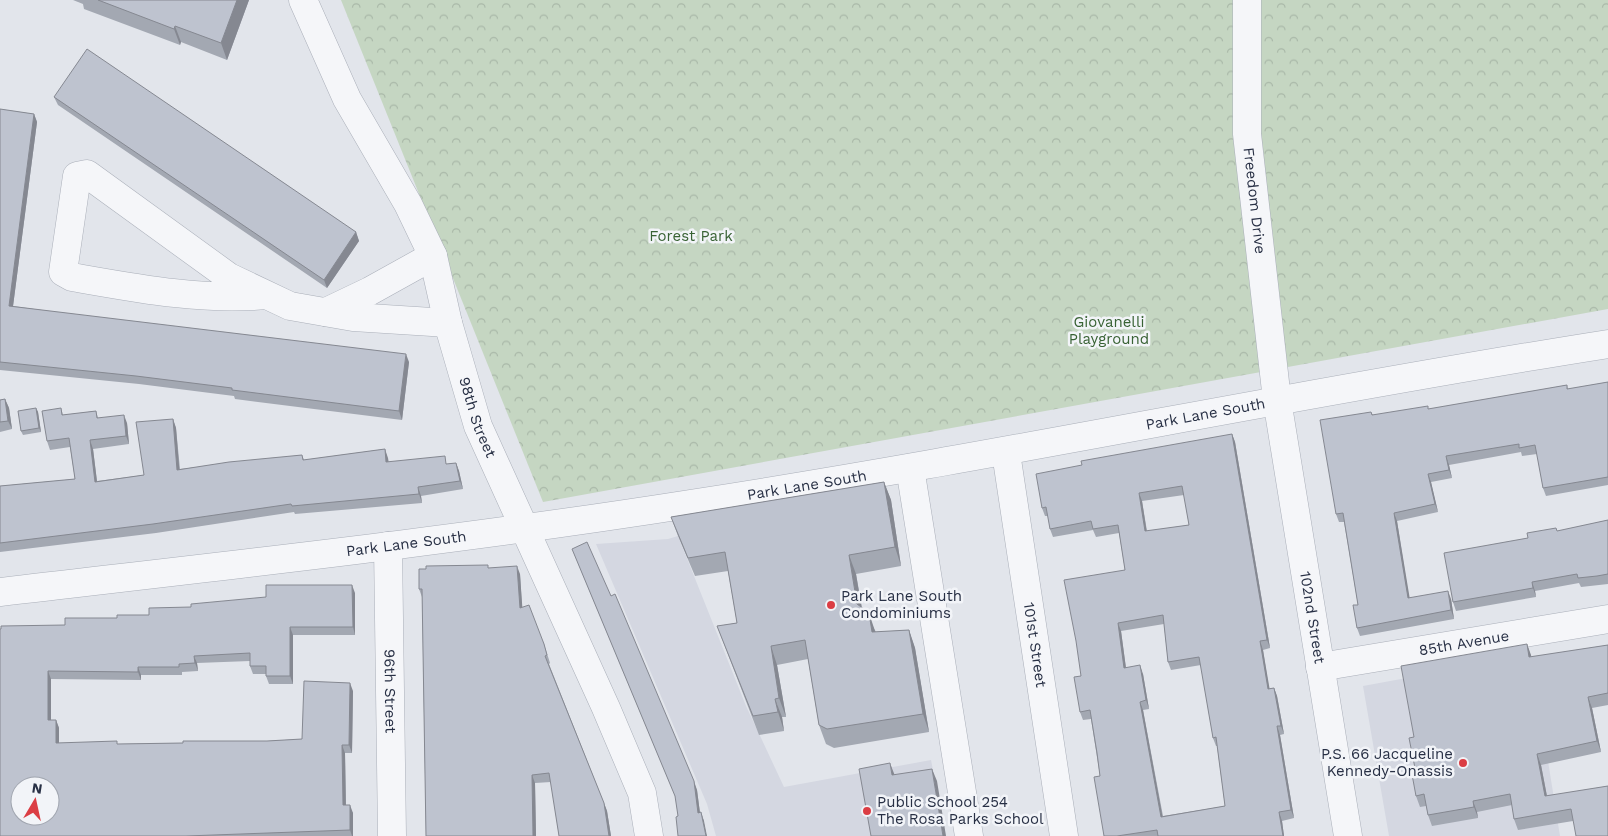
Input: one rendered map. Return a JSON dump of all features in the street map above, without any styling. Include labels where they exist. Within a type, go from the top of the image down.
[{"type":"street","name":"98th Street","points":[[303,0],[347,98],[408,204],[433,256],[448,323],[478,426],[606,708],[642,793],[649,836]]},
{"type":"street","name":"Freedom Drive","points":[[1247,0],[1247,134],[1277,400]]},
{"type":"street","points":[[266,295],[232,298],[134,288],[72,277],[63,272],[77,176],[87,174],[229,277],[290,306],[353,318],[448,323]]},
{"type":"street","points":[[326,312],[370,291],[433,256]]},
{"type":"street","name":"Park Lane South","points":[[0,592],[388,546],[688,505],[1006,453],[1277,400],[1608,344]]},
{"type":"street","name":"102nd Street","points":[[1277,400],[1348,836]]},
{"type":"street","name":"101st Street","points":[[1006,453],[1064,836]]},
{"type":"street","points":[[910,468],[969,836]]},
{"type":"street","name":"96th Street","points":[[388,546],[392,836]]},
{"type":"street","name":"85th Avenue","points":[[1320,667],[1608,619]]},
{"type":"shaded area","points":[[678,536],[746,706],[784,787],[931,760],[946,836],[716,836],[707,804],[596,544],[668,539]]},
{"type":"shaded area","name":"P.S. 66 Jacqueline Kennedy-Onassis","points":[[1531,655],[1560,836],[1389,836],[1363,686]]},
{"type":"green space","name":"Forest Park","points":[[341,0],[1608,0],[1608,309],[543,502]]},
{"type":"building","points":[[98,0],[237,0],[221,43],[175,26],[174,29]]},
{"type":"building","points":[[87,49],[356,232],[324,280],[54,97]]},
{"type":"building","points":[[0,109],[34,114],[9,306],[406,354],[399,411],[136,376],[0,362]]},
{"type":"building","points":[[1608,382],[1608,477],[1543,488],[1535,445],[1519,448],[1519,444],[1446,456],[1449,470],[1428,474],[1435,504],[1394,513],[1408,598],[1448,591],[1451,610],[1357,628],[1353,605],[1358,605],[1343,513],[1336,514],[1320,420],[1371,412],[1372,415],[1428,406],[1428,409],[1567,385],[1567,389]]},
{"type":"building","points":[[5,399],[8,421],[0,422],[0,400]]},
{"type":"building","points":[[36,408],[39,428],[21,431],[18,411]]},
{"type":"building","points":[[61,408],[62,415],[96,411],[97,418],[124,415],[126,436],[90,440],[95,482],[144,475],[136,422],[173,419],[177,470],[229,462],[302,455],[303,460],[385,449],[386,462],[445,456],[446,464],[456,463],[460,481],[418,487],[419,494],[292,506],[291,504],[0,543],[0,486],[75,479],[69,438],[47,441],[42,411]]},
{"type":"building","points":[[1232,434],[1267,640],[1260,641],[1268,689],[1274,688],[1281,726],[1277,726],[1291,810],[1279,812],[1283,836],[1158,836],[1157,830],[1104,836],[1094,777],[1100,776],[1097,753],[1090,710],[1080,712],[1074,677],[1081,676],[1064,580],[1125,570],[1118,525],[1093,529],[1091,521],[1050,529],[1046,507],[1042,508],[1036,474],[1082,465],[1081,461]],"holes":[[[1182,486],[1189,525],[1145,531],[1139,493]],[[1163,615],[1168,662],[1199,657],[1213,738],[1216,737],[1225,806],[1161,817],[1140,702],[1146,700],[1140,665],[1124,668],[1118,623]]]},
{"type":"building","points":[[884,482],[895,547],[849,555],[857,604],[869,613],[872,632],[909,630],[923,714],[827,729],[819,725],[805,640],[771,646],[779,698],[775,699],[778,712],[753,716],[717,626],[737,623],[725,552],[688,558],[671,517]]},
{"type":"building","points":[[1608,520],[1608,574],[1578,578],[1577,574],[1532,582],[1533,588],[1453,602],[1444,553],[1528,538],[1527,533],[1556,528],[1557,531]]},
{"type":"building","points":[[587,542],[611,596],[615,594],[694,781],[698,813],[701,812],[706,836],[678,836],[675,796],[572,549]]},
{"type":"building","points":[[488,565],[488,568],[517,566],[520,608],[529,605],[544,644],[547,655],[545,656],[604,803],[609,836],[559,836],[549,773],[532,775],[533,836],[426,836],[422,589],[419,589],[419,569],[426,569],[426,566]]},
{"type":"building","points":[[266,585],[352,585],[353,627],[290,627],[290,676],[266,676],[266,666],[250,666],[250,653],[194,656],[195,663],[179,664],[179,667],[138,667],[138,672],[48,671],[48,720],[56,720],[56,743],[117,741],[117,744],[183,743],[183,741],[302,739],[304,681],[350,683],[349,745],[342,745],[343,805],[350,805],[350,830],[186,836],[0,836],[1,626],[65,625],[65,618],[117,618],[117,615],[149,615],[149,608],[191,607],[191,604],[266,597]]},
{"type":"building","name":"P.S. 66 Jacqueline Kennedy-Onassis","points":[[1527,644],[1529,657],[1608,645],[1608,693],[1588,697],[1597,741],[1537,754],[1545,796],[1608,786],[1608,836],[1576,836],[1571,809],[1514,819],[1510,794],[1473,801],[1474,807],[1428,815],[1424,794],[1416,796],[1411,769],[1415,768],[1409,738],[1414,737],[1401,666]]},
{"type":"building","points":[[890,763],[892,775],[932,769],[943,836],[871,836],[859,769]]},
{"type":"place","name":"Park Lane South Condominiums","points":[[831,605]]},
{"type":"place","name":"P.S. 66 Jacqueline Kennedy-Onassis","points":[[1463,763]]},
{"type":"place","name":"Public School 254 The Rosa Parks School","points":[[867,811]]},
{"type":"park label","name":"Giovanelli Playground","points":[[1109,330]]}]
